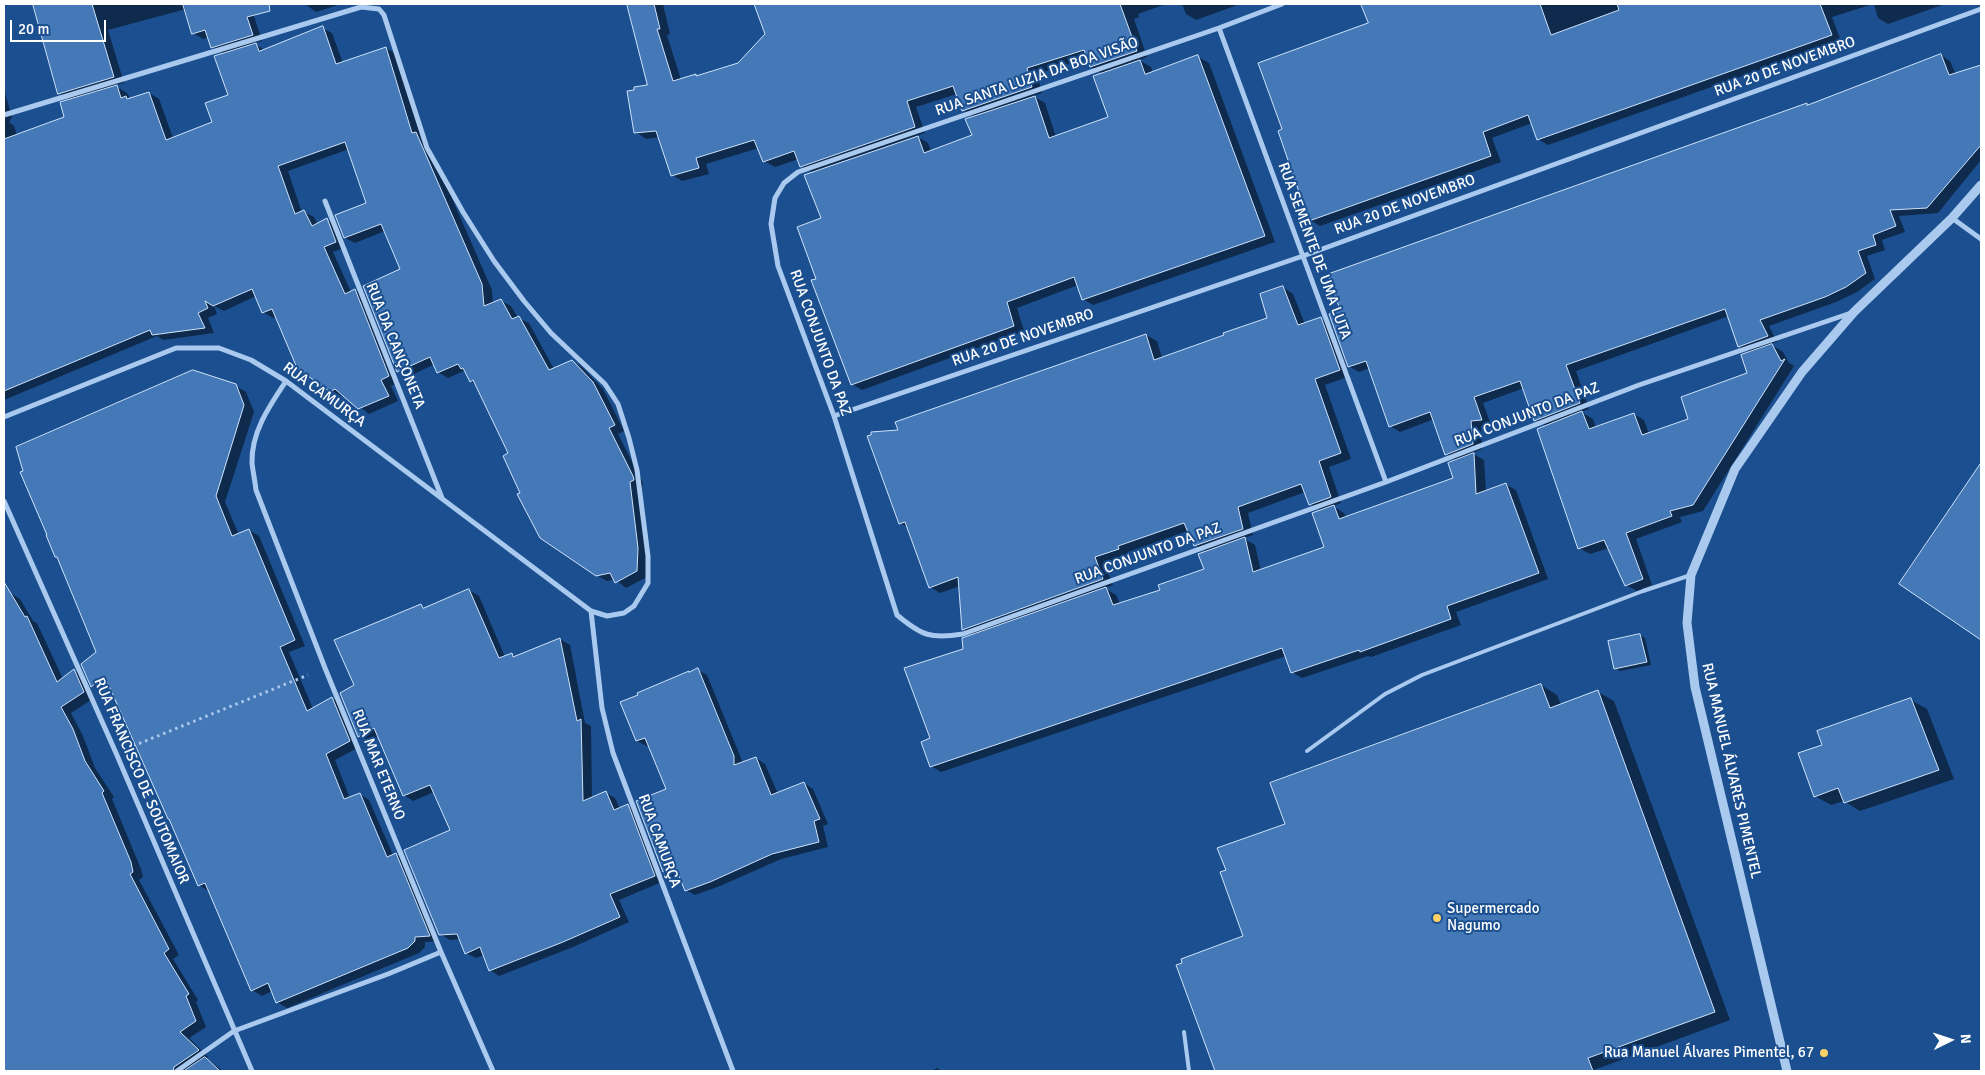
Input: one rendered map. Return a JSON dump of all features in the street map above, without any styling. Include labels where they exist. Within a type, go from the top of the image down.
[{"type":"street","name":"RUA SANTA LUZIA DA BOA VISÃO","points":[[798,172],[1219,28],[1282,4]]},
{"type":"street","name":"RUA CAMURÇA","points":[[4,115],[361,7],[379,9],[384,15],[428,148],[462,212],[494,261],[551,333],[605,384],[618,404],[630,438],[637,470],[645,521],[648,583],[634,606],[624,613],[606,616],[591,611],[286,380],[252,360],[218,348],[176,348],[4,417]]},
{"type":"street","name":"RUA 20 DE NOVEMBRO","points":[[834,416],[1303,256],[1981,9]]},
{"type":"street","name":"RUA SEMENTE DE UMA LUTA","points":[[1219,28],[1386,482]]},
{"type":"street","name":"RUA CONJUNTO DA PAZ","points":[[798,172],[784,183],[774,198],[772,224],[778,266],[834,416],[898,615],[910,626],[926,635],[942,637],[962,634],[1386,482],[1639,385],[1854,312]]},
{"type":"street","name":"RUA MANUEL ÁLVARES PIMENTEL","points":[[1787,1071],[1694,687],[1687,624],[1690,575],[1735,469],[1802,372],[1854,312],[1952,218],[1981,185]]},
{"type":"street","name":"RUA DA CANÇONETA","points":[[325,201],[443,500]]},
{"type":"street","points":[[1952,218],[1981,239]]},
{"type":"street","name":"RUA MAR ETERNO","points":[[286,380],[264,415],[255,438],[252,461],[256,490],[325,668],[441,952],[492,1071]]},
{"type":"street","name":"RUA FRANCISCO DE SOUTOMAIOR","points":[[4,502],[116,753],[252,1071]]},
{"type":"street","name":"RUA CAMURÇA","points":[[591,611],[602,708],[613,753],[733,1071]]},
{"type":"street","points":[[177,1071],[234,1032],[441,952]]},
{"type":"lane","points":[[1307,751],[1385,694],[1422,675],[1690,575]]},
{"type":"lane","points":[[1184,1032],[1189,1071]]},
{"type":"path","points":[[116,753],[325,668]]},
{"type":"building","points":[[33,4],[92,4],[114,77],[58,94]]},
{"type":"building","points":[[183,4],[269,4],[270,11],[247,17],[253,35],[211,48],[205,30],[192,34]]},
{"type":"building","points":[[627,4],[654,4],[660,29],[657,29],[673,81],[738,63],[765,34],[754,4],[1120,4],[1137,51],[1090,67],[1084,50],[1027,68],[1032,87],[962,111],[953,86],[907,101],[915,127],[800,167],[794,151],[763,162],[754,140],[696,158],[699,168],[671,176],[656,131],[634,133],[627,91],[634,90],[634,87],[647,85]]},
{"type":"building","points":[[1361,4],[1540,4],[1551,35],[1619,10],[1617,4],[1820,4],[1832,35],[1537,140],[1528,115],[1483,132],[1491,156],[1309,221],[1278,131],[1282,129],[1258,63],[1368,23]]},
{"type":"building","points":[[323,26],[336,64],[386,47],[412,133],[416,132],[482,284],[484,306],[501,299],[512,319],[519,316],[549,370],[572,360],[593,382],[615,425],[609,428],[634,480],[630,482],[638,548],[637,571],[615,583],[610,573],[596,576],[540,538],[517,494],[520,493],[503,456],[508,453],[473,380],[470,382],[463,368],[461,369],[458,364],[437,373],[430,357],[397,372],[363,286],[400,269],[381,224],[344,238],[335,215],[366,203],[345,142],[278,166],[295,214],[304,210],[312,226],[327,218],[336,242],[324,247],[345,294],[355,289],[389,376],[381,380],[389,396],[358,409],[335,389],[330,392],[297,368],[272,309],[262,313],[252,289],[213,306],[205,301],[208,308],[198,313],[205,328],[152,335],[150,330],[4,391],[4,139],[64,117],[60,102],[117,85],[121,98],[126,96],[127,99],[149,92],[166,140],[212,122],[205,103],[228,95],[214,56],[256,43],[259,51]]},
{"type":"building","points":[[1941,54],[1949,75],[1981,65],[1981,145],[1927,208],[1890,210],[1896,226],[1873,235],[1876,245],[1858,251],[1866,273],[1846,287],[1825,297],[1760,320],[1768,336],[1738,347],[1725,309],[1566,365],[1580,403],[1534,421],[1520,381],[1474,397],[1482,420],[1471,421],[1473,444],[1445,455],[1430,412],[1389,427],[1366,361],[1348,367],[1329,314],[1340,310],[1328,274],[1807,103],[1807,105]]},
{"type":"building","points":[[1198,55],[1265,236],[1082,300],[1074,277],[1007,302],[1014,326],[851,385],[811,280],[816,279],[797,227],[821,218],[804,175],[918,136],[924,153],[972,135],[965,119],[1035,96],[1049,138],[1108,117],[1093,76],[1140,60],[1145,74]]},
{"type":"building","points":[[1283,286],[1298,325],[1321,317],[1340,370],[1315,379],[1341,453],[1319,461],[1331,497],[1309,505],[1301,484],[1238,507],[1243,529],[1194,546],[1184,523],[1118,546],[1119,549],[1095,557],[1103,579],[962,630],[958,577],[929,588],[905,522],[899,524],[867,436],[871,435],[871,432],[898,430],[895,422],[1146,334],[1154,360],[1224,335],[1223,333],[1267,318],[1260,294]]},
{"type":"building","points":[[1772,344],[1781,361],[1785,359],[1693,505],[1670,511],[1672,516],[1626,533],[1643,579],[1625,586],[1604,540],[1578,549],[1537,429],[1582,411],[1589,429],[1634,413],[1642,435],[1688,419],[1681,397],[1747,373],[1741,355]]},
{"type":"building","points":[[193,370],[236,384],[244,405],[216,496],[232,536],[249,529],[295,640],[280,647],[307,711],[332,697],[350,741],[326,754],[344,799],[360,793],[387,857],[396,853],[430,936],[415,937],[415,941],[408,948],[276,1003],[268,983],[251,991],[205,883],[198,886],[105,677],[91,687],[81,664],[96,652],[20,472],[23,471],[16,447]]},
{"type":"building","points":[[1474,453],[1476,494],[1506,483],[1539,573],[1447,606],[1451,619],[1360,652],[1359,650],[1291,673],[1282,648],[930,767],[921,742],[930,738],[904,668],[963,649],[962,638],[1106,587],[1113,605],[1160,590],[1158,585],[1204,569],[1198,554],[1245,537],[1253,572],[1324,547],[1312,513],[1334,505],[1339,519],[1453,478],[1448,463]]},
{"type":"building","points":[[1981,463],[1981,640],[1899,584]]},
{"type":"building","points":[[4,582],[25,617],[27,616],[57,682],[74,669],[84,692],[61,707],[73,729],[85,761],[104,791],[102,793],[131,862],[133,872],[130,874],[169,949],[164,953],[189,994],[186,996],[196,1021],[180,1032],[199,1050],[174,1067],[173,1071],[4,1071]]},
{"type":"building","points":[[469,589],[499,658],[512,653],[513,657],[560,638],[577,721],[581,719],[583,801],[606,791],[614,810],[628,804],[655,876],[610,894],[620,917],[489,971],[480,947],[465,954],[457,934],[439,935],[404,850],[450,830],[430,785],[403,796],[374,728],[358,737],[340,693],[354,685],[334,640],[421,604],[423,608]]},
{"type":"building","points":[[1640,634],[1647,662],[1614,669],[1608,641]]},
{"type":"building","points":[[698,668],[734,756],[734,765],[756,757],[771,795],[804,782],[820,819],[814,821],[819,842],[772,854],[710,882],[685,891],[675,867],[663,872],[636,801],[666,789],[645,738],[636,741],[620,702]]},
{"type":"building","points":[[1541,684],[1550,708],[1598,690],[1715,1012],[1588,1058],[1593,1071],[1215,1071],[1176,965],[1182,963],[1181,959],[1243,936],[1220,872],[1226,870],[1217,848],[1285,824],[1270,783]]},
{"type":"building","points":[[1911,698],[1939,770],[1844,803],[1838,788],[1814,797],[1798,753],[1822,745],[1817,731]]},
{"type":"building","points":[[205,1057],[220,1071],[184,1071]]},
{"type":"place","name":"Supermercado Nagumo","points":[[1437,918]]},
{"type":"place","name":"Rua Manuel Álvares Pimentel, 67","points":[[1824,1053]]}]
